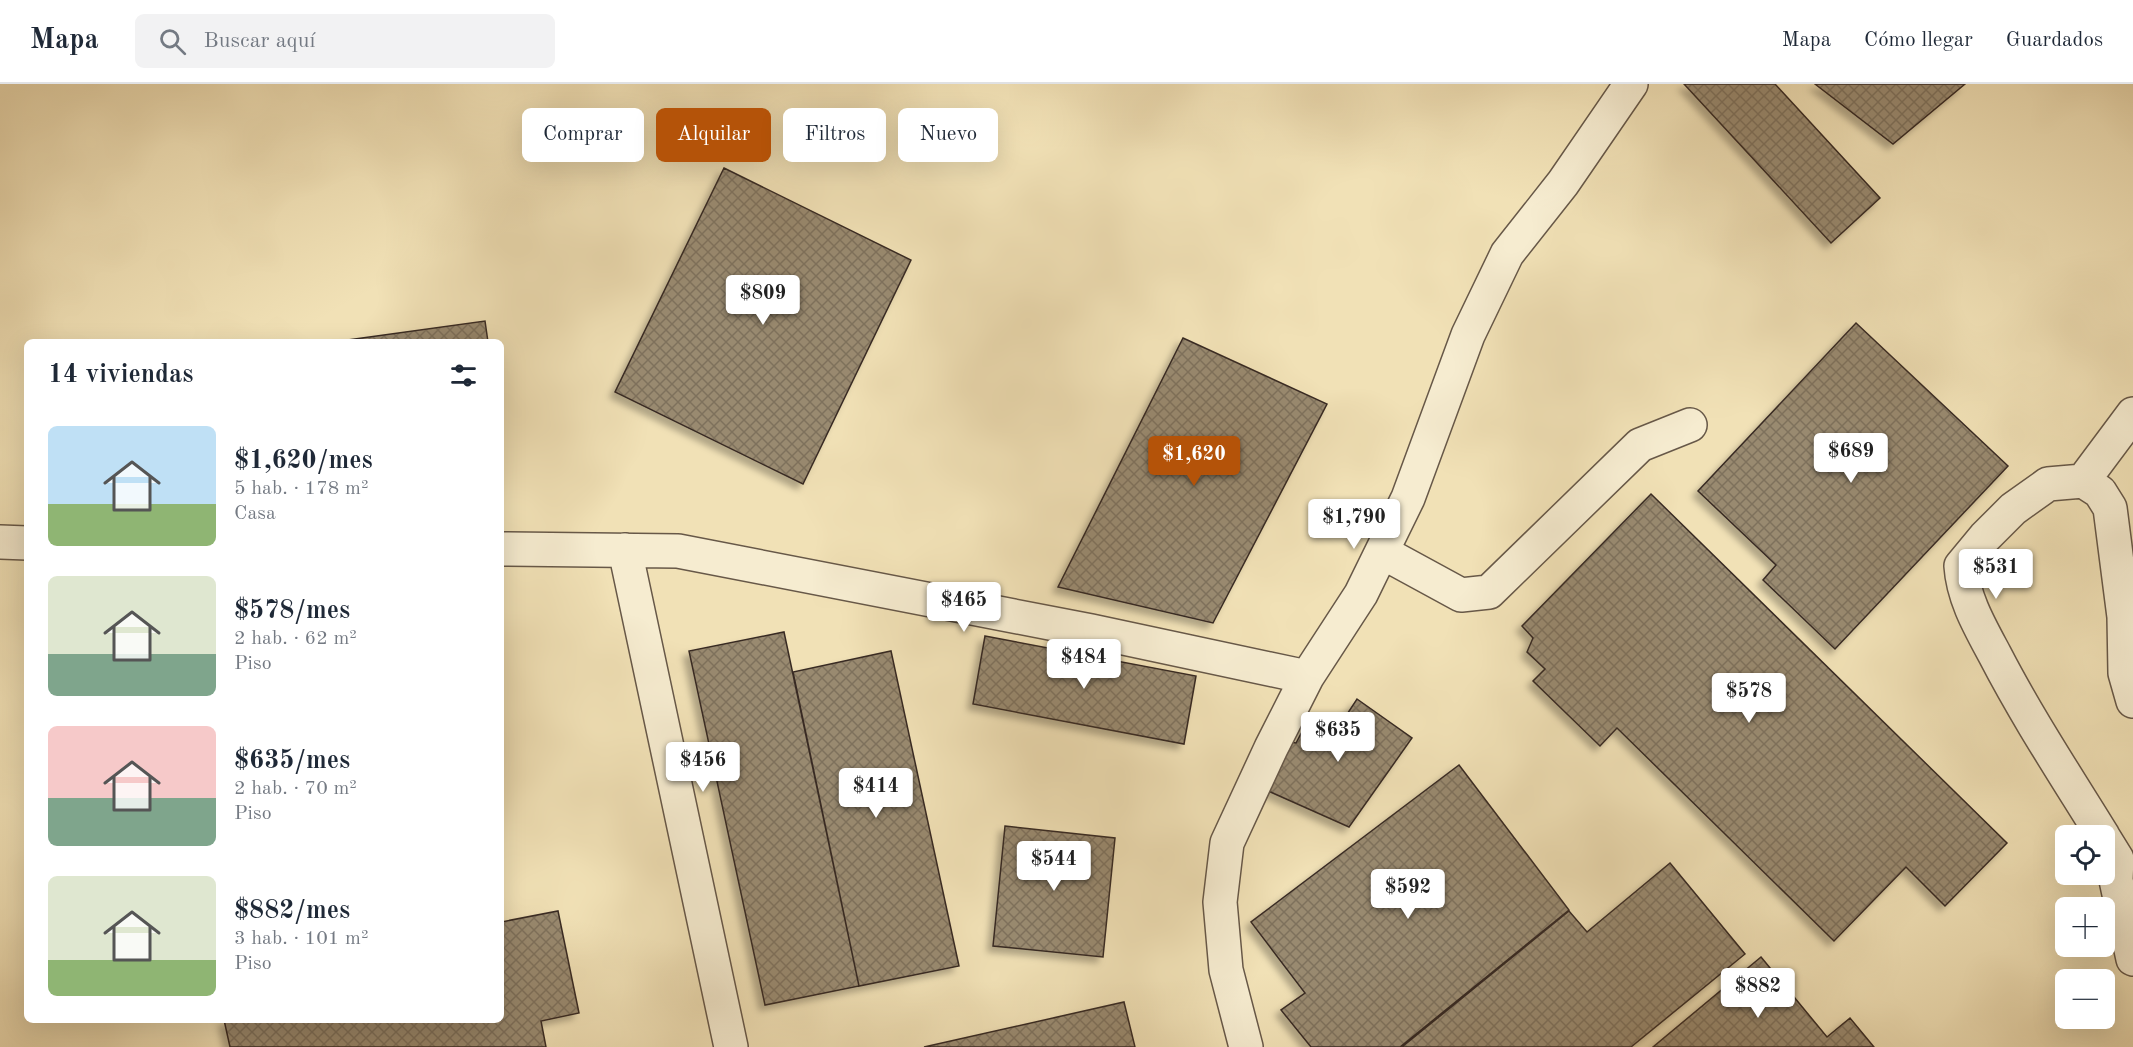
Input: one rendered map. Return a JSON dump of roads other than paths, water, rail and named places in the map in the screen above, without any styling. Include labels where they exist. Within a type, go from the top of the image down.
[{"type":"street","points":[[1246,1047],[1226,970],[1220,902],[1227,843],[1307,677],[1361,594],[1408,498],[1468,335],[1507,254],[1563,183],[1620,89]]},
{"type":"street","points":[[2083,481],[2133,414]]},
{"type":"street","points":[[1382,552],[1461,595],[1489,592],[1640,445],[1690,425]]},
{"type":"street","points":[[2097,825],[2016,694],[1975,616],[1962,581],[1961,566],[1984,537],[2013,509],[2048,484],[2083,481],[2100,492],[2110,508],[2124,617],[2126,673],[2133,701]]},
{"type":"street","points":[[0,542],[24,543]]},
{"type":"street","points":[[504,549],[678,551],[1102,634],[1307,677]]},
{"type":"street","points":[[625,550],[731,1047]]},
{"type":"street","points":[[2115,855],[2117,858],[2116,880],[2133,959]]}]
